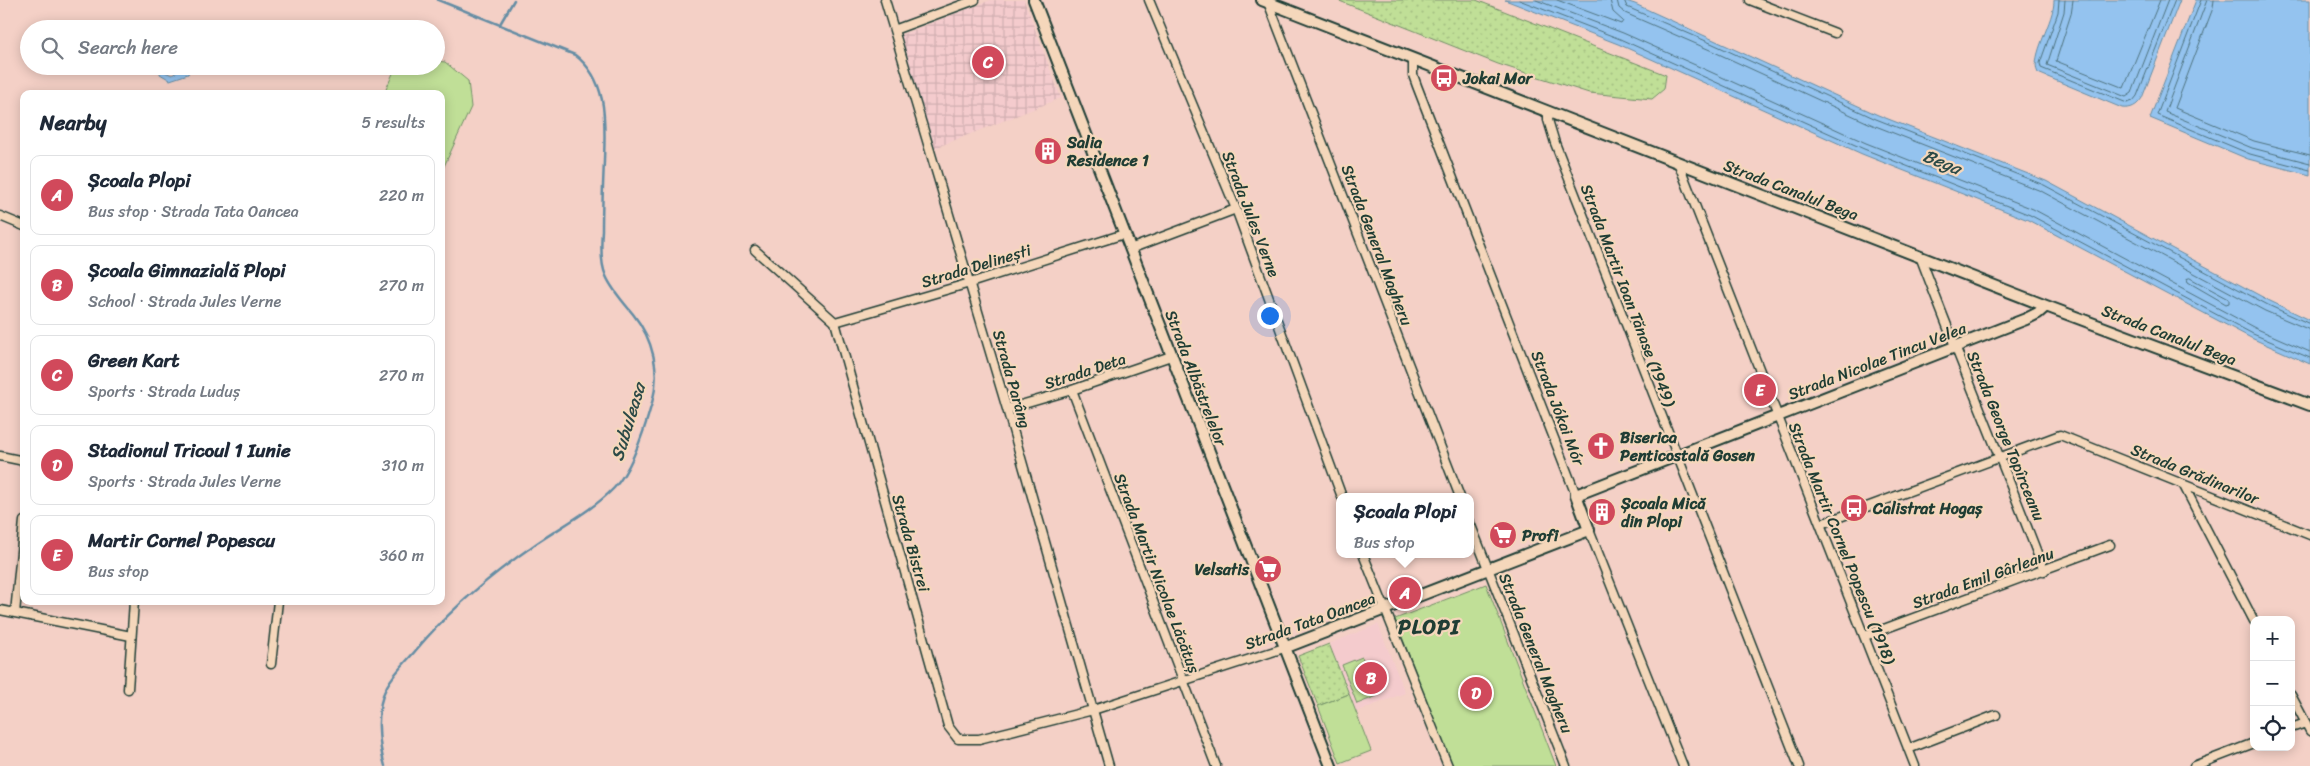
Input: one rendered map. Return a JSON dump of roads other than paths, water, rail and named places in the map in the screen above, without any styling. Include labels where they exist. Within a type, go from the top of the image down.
[{"type":"street","name":"Strada Parâng","points":[[885,0],[970,283],[1109,766]]},
{"type":"street","points":[[894,30],[976,0]]},
{"type":"street","name":"Strada Albăstrelelor","points":[[1034,0],[1331,766]]},
{"type":"street","name":"Strada Jules Verne","points":[[1149,0],[1236,209],[1341,493]]},
{"type":"street","points":[[1750,0],[1836,33]]},
{"type":"street","name":"Strada Canalul Bega","points":[[1265,1],[2046,306],[2310,406]]},
{"type":"street","name":"Strada General Magheru","points":[[1265,1],[1458,493]]},
{"type":"street","name":"Strada Jókai Mór","points":[[1413,59],[1413,75],[1417,86],[1589,530],[1683,766]]},
{"type":"street","name":"Strada Martir Ioan Tănase (1949)","points":[[1548,112],[1548,120],[1554,143],[1799,766]]},
{"type":"street","name":"Strada Martir Cornel Popescu (1918)","points":[[1678,162],[1776,417],[1865,636],[1914,766]]},
{"type":"street","points":[[1130,249],[1236,209]]},
{"type":"street","points":[[0,216],[20,224]]},
{"type":"street","name":"Strada Delinești","points":[[835,322],[970,283],[1124,234]]},
{"type":"street","points":[[755,250],[835,322]]},
{"type":"street","name":"Strada George Topîrceanu","points":[[1920,256],[1955,347],[2001,457],[2044,571]]},
{"type":"street","name":"Strada Nicolae Tincu Velea","points":[[1576,495],[2026,319],[2038,313],[2046,306]]},
{"type":"street","name":"Strada Bistrei","points":[[835,322],[946,718],[952,732],[958,739],[979,739],[1093,710]]},
{"type":"street","name":"Strada Deta","points":[[1007,410],[1172,356]]},
{"type":"street","name":"Strada Martir Nicolae Lăcătuș","points":[[1072,390],[1216,766]]},
{"type":"street","name":"Strada Grădinarilor","points":[[2001,457],[2060,435],[2310,535]]},
{"type":"street","points":[[0,456],[20,460]]},
{"type":"street","points":[[1821,524],[2001,457]]},
{"type":"street","points":[[2184,486],[2251,616]]},
{"type":"street","name":"Strada Tata Oancea","points":[[1093,710],[1284,648],[1589,530]]},
{"type":"street","name":"Strada General Magheru","points":[[1474,533],[1566,766]]},
{"type":"street","name":"Strada Emil Gârleanu","points":[[1865,636],[2110,545]]},
{"type":"street","points":[[1364,558],[1448,766]]},
{"type":"street","points":[[15,613],[20,562]]},
{"type":"street","points":[[128,689],[134,605]]},
{"type":"street","points":[[271,664],[278,605]]},
{"type":"street","points":[[0,610],[131,636]]},
{"type":"street","points":[[2295,702],[2310,731]]},
{"type":"street","points":[[1908,749],[1996,715]]},
{"type":"street","points":[[2295,727],[2306,723]]},
{"type":"street","points":[[2194,766],[2250,745]]},
{"type":"water","name":"Bega","points":[[1505,0],[1623,0],[1635,4],[1878,115],[2046,181],[2270,301],[2310,320],[2310,364],[2251,338],[2028,220],[1862,154],[1618,44]]},
{"type":"water","points":[[2054,0],[2180,0],[2142,98],[2136,105],[2122,108],[2038,73],[2036,66],[2039,48],[2051,18]]},
{"type":"water","points":[[2196,0],[2310,0],[2310,175],[2248,159],[2150,118]]},
{"type":"water","points":[[162,75],[185,75],[170,80]]},
{"type":"waterway","name":"Subuleasa","points":[[385,766],[379,736],[379,715],[383,695],[390,681],[430,634],[458,605],[488,579],[537,543],[597,503],[614,488],[627,470],[637,448],[652,403],[656,379],[653,356],[646,334],[611,286],[603,265],[601,247],[604,118],[603,104],[594,77],[586,65],[575,55],[438,0]]},
{"type":"waterway","points":[[500,24],[514,0]]},
{"type":"place","name":"Green Kart","points":[[988,62]]},
{"type":"place","name":"Jokai Mor","points":[[1444,78]]},
{"type":"place","name":"Salia Residence 1","points":[[1048,151]]},
{"type":"place","name":"Martir Cornel Popescu","points":[[1760,390]]},
{"type":"place","name":"Biserica Penticostală Gosen","points":[[1601,446]]},
{"type":"place","name":"Calistrat Hogaș","points":[[1854,508]]},
{"type":"place","name":"Școala Mică din Plopi","points":[[1602,512]]},
{"type":"place","name":"Profi","points":[[1503,535]]},
{"type":"place","name":"Velsatis","points":[[1268,569]]},
{"type":"place","name":"Școala Plopi","points":[[1405,593]]},
{"type":"place","name":"Școala Gimnazială Plopi","points":[[1371,678]]},
{"type":"place","name":"Stadionul Tricoul 1 Iunie","points":[[1476,693]]},
{"type":"district","name":"PLOPI","points":[[1429,627]]}]
